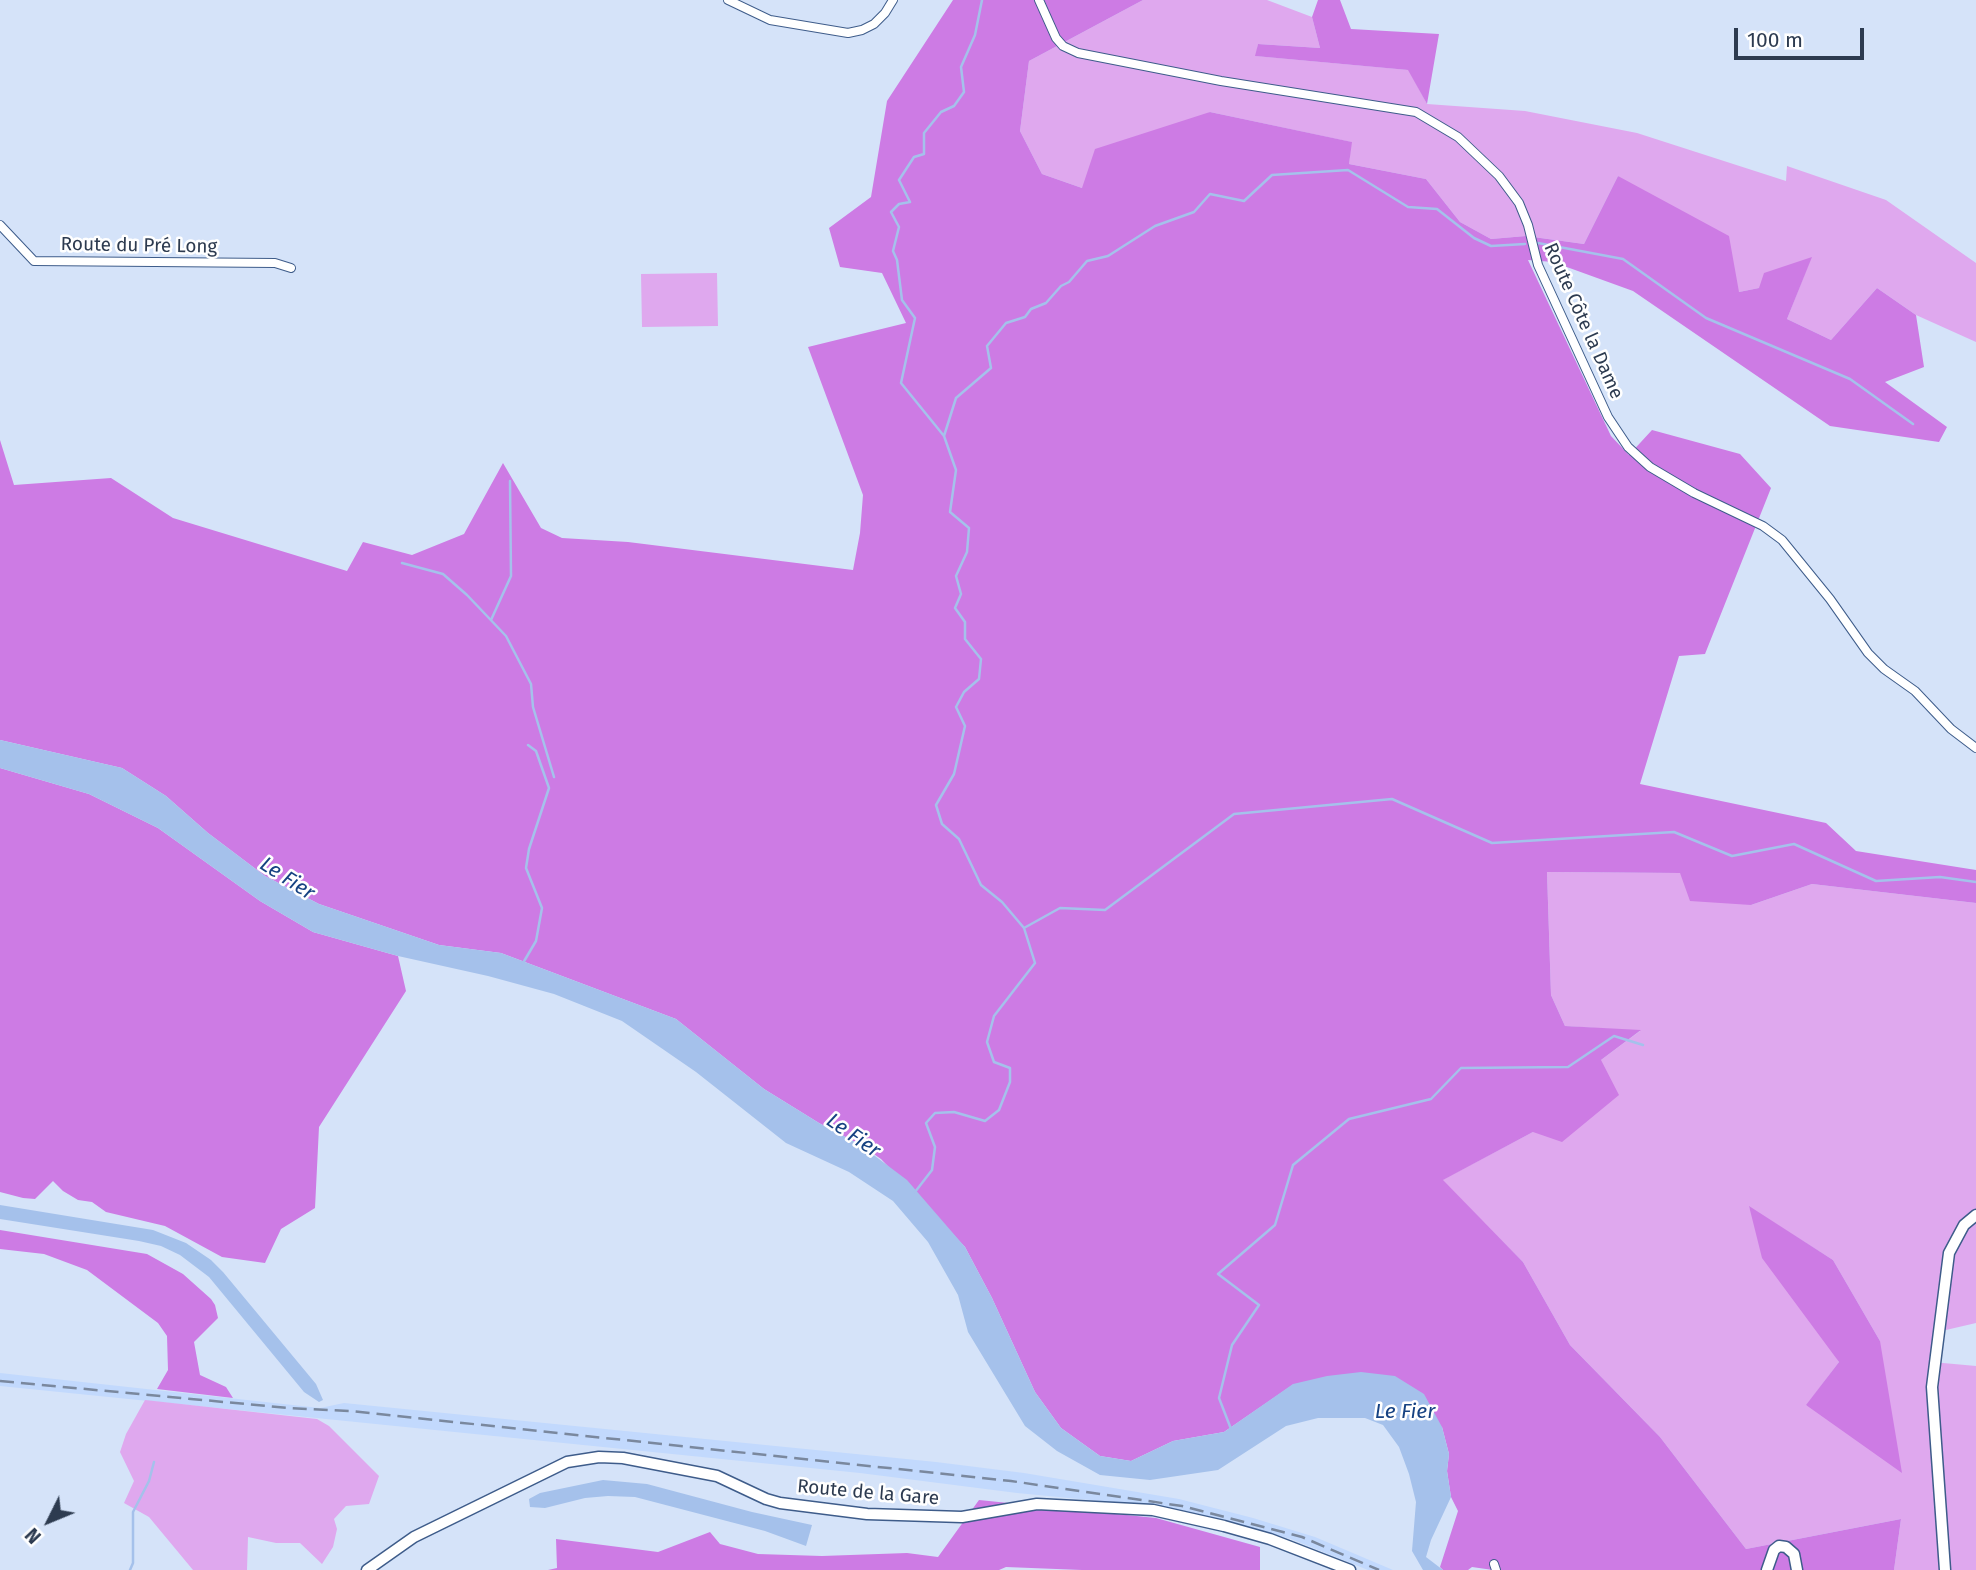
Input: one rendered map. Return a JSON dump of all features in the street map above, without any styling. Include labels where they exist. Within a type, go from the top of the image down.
[{"type":"street","points":[[728,0],[770,20],[848,33],[874,24],[893,0]]},
{"type":"street","name":"Route Côte la Dame","points":[[1040,0],[1056,37],[1063,46],[1078,53],[1221,81],[1416,113],[1438,123],[1458,137],[1499,176],[1519,203],[1541,272],[1608,417],[1628,447],[1650,467],[1763,526],[1782,540],[1823,590],[1868,653],[1884,669],[1915,691],[1951,729],[1976,748]]},
{"type":"street","name":"Route du Pré Long","points":[[0,225],[34,261],[275,263],[291,268]]},
{"type":"street","points":[[1945,1570],[1932,1419],[1932,1387],[1949,1252],[1964,1225],[1976,1215]]},
{"type":"street","name":"Route de la Gare","points":[[367,1570],[414,1537],[567,1462],[599,1457],[623,1458],[717,1476],[780,1503],[867,1514],[961,1517],[1037,1504],[1153,1510],[1270,1539],[1350,1570]]},
{"type":"street","points":[[1767,1570],[1774,1550],[1779,1546],[1794,1553],[1797,1570]]},
{"type":"shaded area","points":[[953,0],[1143,0],[1029,61],[1020,131],[1042,174],[1082,188],[1095,149],[1210,112],[1352,142],[1349,164],[1426,179],[1460,222],[1491,239],[1526,236],[1584,244],[1618,176],[1729,236],[1739,292],[1759,288],[1764,273],[1812,257],[1787,319],[1831,340],[1877,288],[1916,315],[1924,367],[1885,382],[1947,427],[1939,442],[1830,426],[1633,291],[1553,262],[1528,260],[1611,436],[1629,455],[1652,430],[1740,454],[1771,488],[1705,654],[1679,656],[1640,784],[1826,823],[1856,851],[1976,870],[1976,903],[1812,884],[1751,905],[1690,901],[1680,873],[1547,872],[1551,995],[1565,1026],[1641,1030],[1601,1060],[1619,1095],[1562,1142],[1533,1132],[1443,1180],[1523,1262],[1570,1345],[1660,1437],[1746,1549],[1901,1519],[1894,1570],[1493,1570],[1472,1567],[1468,1570],[1443,1570],[1440,1567],[1458,1511],[1451,1497],[1447,1471],[1449,1454],[1442,1427],[1294,1384],[1224,1432],[1173,1441],[1131,1461],[1100,1456],[1061,1428],[1035,1392],[992,1298],[965,1247],[881,1159],[764,1089],[676,1019],[501,953],[439,945],[319,904],[265,876],[208,833],[166,796],[122,768],[0,740],[0,440],[14,485],[111,478],[173,518],[347,571],[363,542],[412,555],[464,534],[503,463],[541,528],[562,538],[628,542],[853,570],[863,495],[808,347],[906,323],[882,273],[840,267],[829,228],[871,197],[887,101]]},
{"type":"shaded area","points":[[1143,0],[1267,0],[1312,17],[1320,48],[1258,44],[1256,56],[1409,70],[1427,104],[1525,111],[1637,133],[1786,181],[1787,166],[1886,200],[1976,263],[1976,342],[1916,315],[1877,288],[1831,340],[1787,319],[1811,258],[1759,288],[1739,292],[1618,176],[1584,244],[1526,236],[1491,239],[1460,222],[1426,179],[1349,164],[1351,142],[1210,112],[1082,188],[1042,174],[1020,131],[1029,61]]},
{"type":"shaded area","points":[[1318,0],[1340,0],[1351,29],[1439,34],[1427,104],[1408,70],[1255,56],[1258,44],[1320,48],[1312,17]]},
{"type":"shaded area","points":[[717,273],[718,326],[642,327],[641,274]]},
{"type":"shaded area","points":[[0,768],[89,794],[158,828],[260,901],[313,932],[398,956],[406,991],[319,1127],[315,1208],[281,1229],[265,1263],[222,1257],[165,1226],[106,1212],[92,1202],[78,1200],[53,1181],[35,1199],[0,1192]]},
{"type":"shaded area","points":[[1547,872],[1680,873],[1751,905],[1812,884],[1976,903],[1976,1323],[1933,1333],[1932,1362],[1976,1366],[1976,1570],[1894,1570],[1901,1519],[1746,1549],[1660,1437],[1570,1345],[1523,1262],[1442,1180],[1533,1132],[1601,1060],[1640,1031],[1565,1026],[1551,995]],"holes":[[[1749,1207],[1833,1260],[1880,1341],[1806,1406],[1839,1362]]]},
{"type":"shaded area","points":[[1749,1206],[1833,1260],[1880,1341],[1902,1473],[1806,1405],[1839,1362],[1762,1258]]},
{"type":"shaded area","points":[[0,1230],[147,1254],[183,1274],[211,1299],[218,1318],[194,1342],[200,1375],[226,1387],[233,1398],[157,1389],[168,1370],[167,1336],[158,1323],[87,1270],[44,1254],[0,1249]]},
{"type":"shaded area","points":[[0,1373],[320,1408],[344,1403],[1024,1473],[1179,1499],[1253,1518],[1315,1537],[1393,1570],[1368,1570],[1291,1539],[1152,1506],[1017,1493],[860,1473],[0,1386]]},
{"type":"shaded area","points":[[145,1400],[317,1419],[329,1426],[379,1476],[369,1504],[346,1506],[334,1519],[337,1529],[333,1547],[322,1564],[300,1543],[276,1543],[248,1537],[247,1570],[193,1570],[149,1517],[124,1503],[134,1481],[120,1452],[126,1434]]},
{"type":"shaded area","points":[[979,1500],[1156,1518],[1260,1547],[1260,1570],[1082,1570],[1006,1567],[999,1570],[548,1570],[557,1568],[556,1539],[658,1552],[710,1532],[720,1544],[758,1554],[822,1556],[907,1553],[938,1557]]},
{"type":"water","name":"Le Fier","points":[[0,740],[122,768],[166,796],[208,833],[265,876],[319,904],[439,945],[501,953],[676,1019],[764,1089],[859,1144],[907,1180],[965,1247],[992,1298],[1035,1392],[1061,1428],[1100,1456],[1131,1461],[1173,1441],[1224,1432],[1293,1384],[1361,1372],[1395,1376],[1424,1394],[1442,1427],[1449,1454],[1447,1471],[1451,1497],[1426,1557],[1443,1570],[1423,1570],[1412,1551],[1416,1502],[1399,1447],[1383,1425],[1365,1418],[1318,1418],[1286,1426],[1218,1470],[1150,1480],[1100,1475],[1057,1451],[1025,1426],[968,1332],[958,1295],[928,1242],[893,1201],[849,1172],[786,1143],[696,1072],[622,1021],[554,994],[313,932],[260,901],[158,828],[89,794],[0,768]]},
{"type":"water","points":[[0,1205],[153,1230],[186,1243],[223,1272],[316,1384],[323,1400],[319,1402],[304,1392],[209,1277],[180,1255],[161,1246],[139,1241],[0,1219]]},
{"type":"water","points":[[603,1480],[647,1484],[812,1525],[806,1546],[765,1531],[635,1497],[585,1498],[545,1508],[530,1507],[529,1499],[540,1493]]},
{"type":"waterway","points":[[915,1192],[932,1170],[935,1147],[926,1123],[935,1113],[954,1112],[985,1121],[999,1110],[1010,1082],[1010,1068],[994,1062],[987,1042],[994,1016],[1035,963],[1024,928],[1002,902],[981,885],[959,839],[942,824],[936,805],[954,774],[965,726],[956,707],[964,692],[979,679],[981,659],[965,639],[965,622],[955,608],[961,594],[956,576],[967,552],[969,528],[950,512],[956,470],[944,436],[901,383],[915,318],[902,300],[897,260],[893,251],[899,227],[891,212],[899,204],[910,202],[899,180],[914,157],[924,154],[924,133],[941,112],[954,106],[964,92],[961,67],[975,35],[982,0]]},
{"type":"waterway","points":[[944,436],[956,398],[991,368],[987,346],[1006,323],[1025,317],[1031,309],[1046,303],[1087,261],[1108,256],[1155,226],[1194,212],[1210,194],[1244,201],[1272,175],[1348,170],[1408,207],[1437,209],[1474,238],[1491,246],[1525,244]]},
{"type":"waterway","points":[[1538,243],[1623,259],[1706,318],[1850,379],[1913,424]]},
{"type":"waterway","points":[[491,620],[511,576],[510,481]]},
{"type":"waterway","points":[[402,563],[443,574],[506,636],[531,684],[533,707],[554,777]]},
{"type":"waterway","points":[[523,963],[536,941],[542,908],[526,868],[529,849],[549,788],[536,751],[528,745]]},
{"type":"waterway","points":[[1024,928],[1060,908],[1105,910],[1234,814],[1392,799],[1492,843],[1674,832],[1732,856],[1794,844],[1876,881],[1940,877],[1976,882]]},
{"type":"waterway","points":[[1231,1429],[1219,1398],[1232,1345],[1259,1305],[1218,1274],[1275,1225],[1293,1165],[1349,1119],[1431,1099],[1461,1068],[1568,1067],[1614,1036],[1643,1045]]},
{"type":"waterway","points":[[130,1570],[133,1563],[133,1512],[149,1481],[154,1462]]},
{"type":"railway","points":[[0,1381],[288,1408],[350,1411],[1011,1481],[1182,1506],[1302,1537],[1379,1570]]}]
